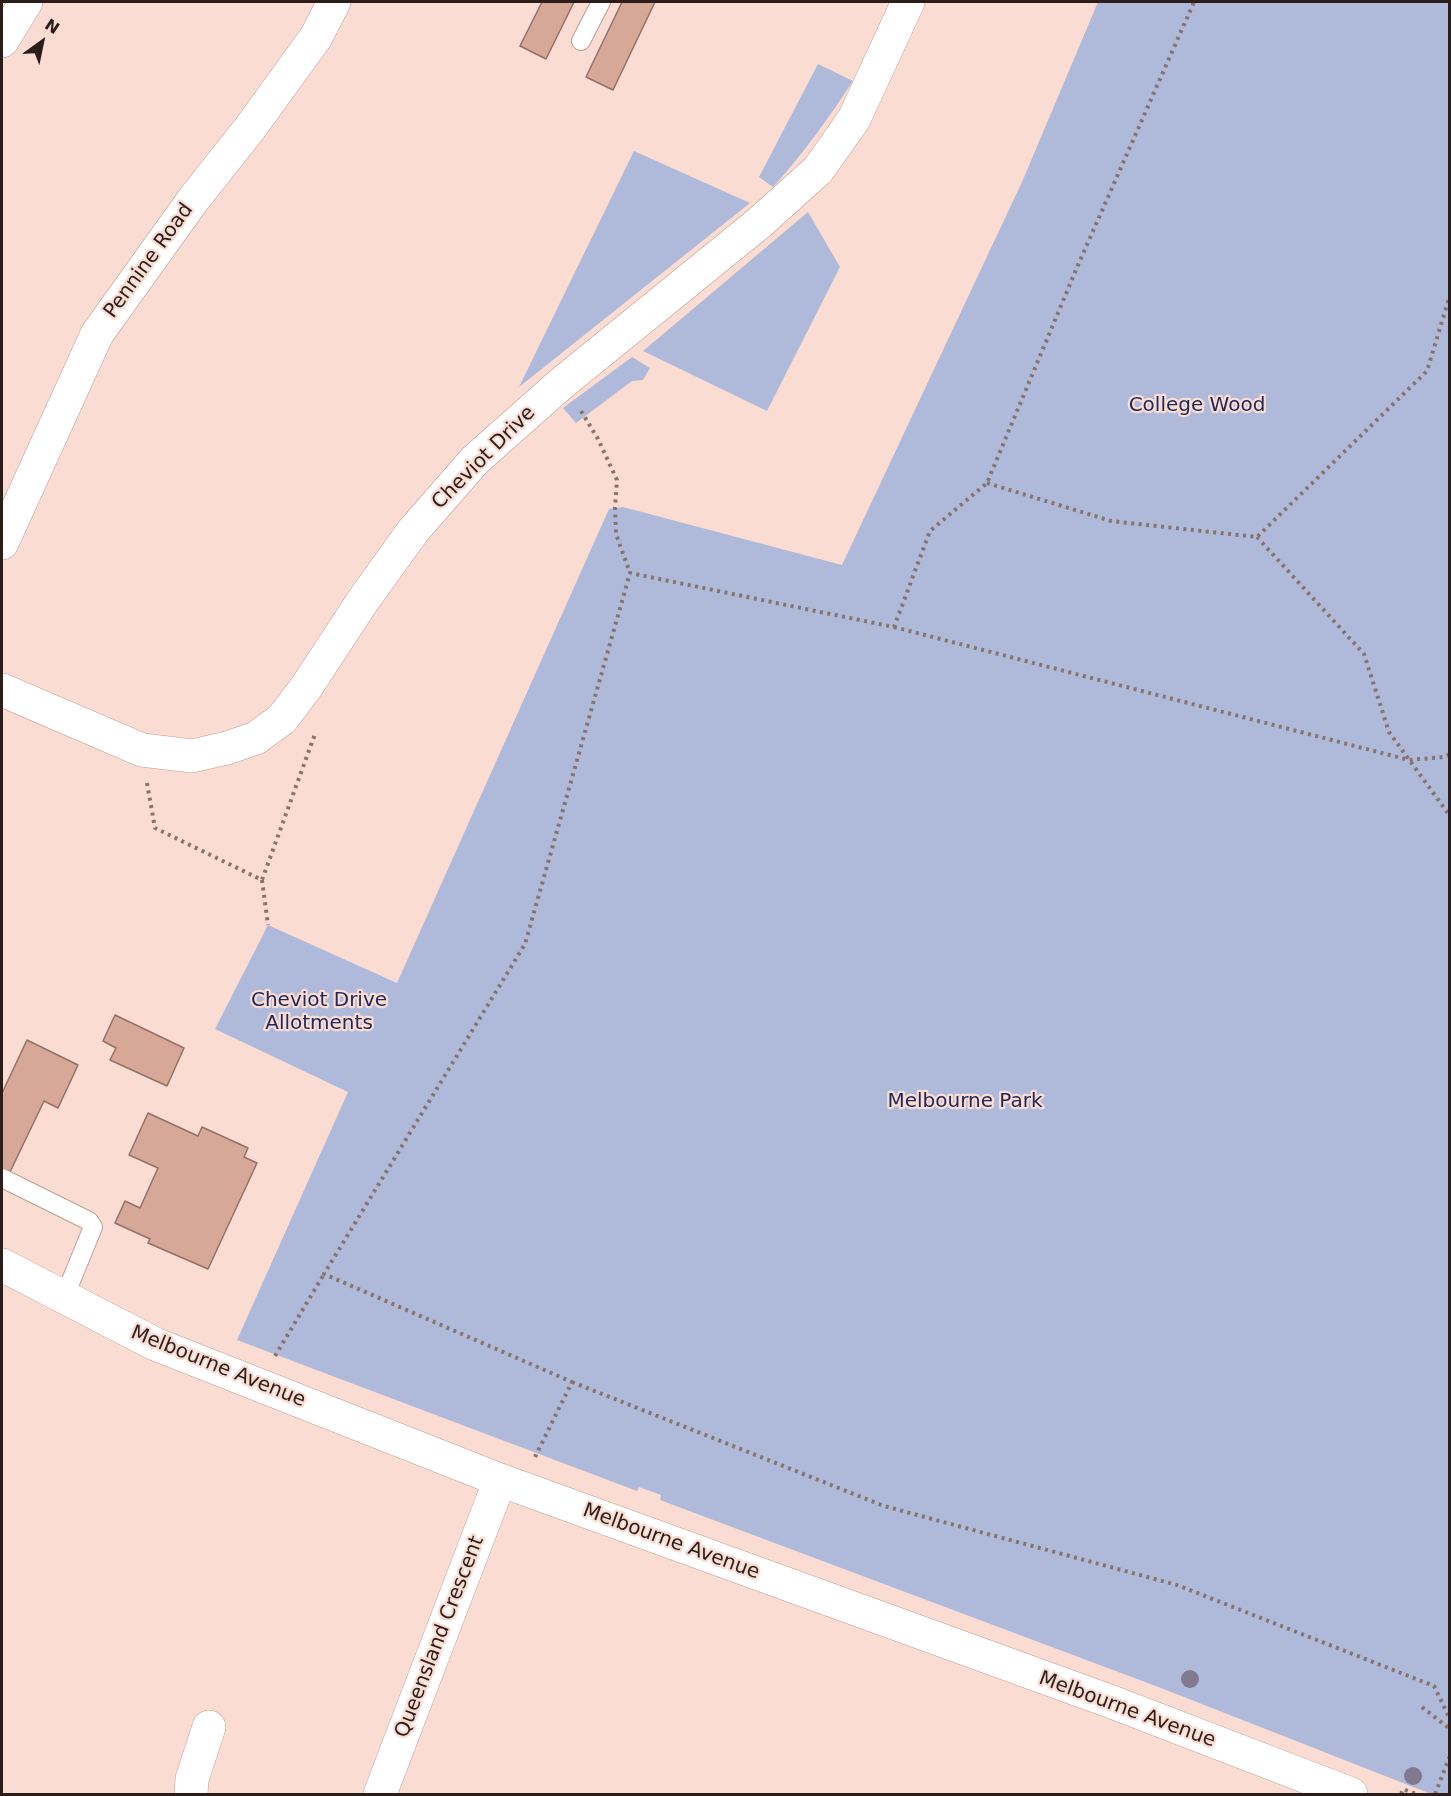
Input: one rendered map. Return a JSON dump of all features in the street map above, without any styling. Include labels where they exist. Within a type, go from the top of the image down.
[{"type":"street","points":[[2,41],[26,2]]},
{"type":"street","name":"Pennine Road","points":[[2,543],[98,334],[193,200],[250,128],[316,37],[334,2]]},
{"type":"street","name":"Cheviot Drive","points":[[2,690],[142,750],[192,756],[256,738],[282,718],[307,686],[362,602],[413,531],[476,460],[562,383],[759,224],[818,170],[855,119],[908,2]]},
{"type":"street","name":"Melbourne Avenue","points":[[2,1265],[155,1344],[262,1386],[512,1484],[1112,1702],[1351,1794]]},
{"type":"street","name":"Queensland Crescent","points":[[380,1794],[512,1484]]},
{"type":"street","points":[[191,1794],[192,1779],[209,1727]]},
{"type":"lane","points":[[581,41],[601,2]]},
{"type":"lane","points":[[2,1178],[89,1221],[93,1227],[64,1298]]},
{"type":"path","points":[[894,627],[930,531],[987,483],[1078,265],[1194,2]]},
{"type":"path","points":[[1257,537],[1427,371],[1449,295]]},
{"type":"path","points":[[262,1386],[276,1354],[525,944],[630,573],[616,534],[615,508],[618,480],[598,439],[562,383]]},
{"type":"path","points":[[987,483],[1111,521],[1257,537],[1364,654],[1389,732],[1449,816]]},
{"type":"path","points":[[630,573],[894,627],[1409,759],[1444,757],[1449,754]]},
{"type":"path","points":[[268,925],[262,880],[316,730]]},
{"type":"path","points":[[142,750],[155,828],[262,880]]},
{"type":"path","points":[[324,1274],[572,1382],[884,1506],[1177,1585],[1434,1686],[1449,1719]]},
{"type":"path","points":[[512,1484],[536,1453],[572,1382]]},
{"type":"path","points":[[1422,1707],[1449,1729]]},
{"type":"path","points":[[1435,1794],[1449,1756]]},
{"type":"path","points":[[1401,1794],[1403,1789],[1416,1794]]},
{"type":"green space","name":"Melbourne Park","points":[[1098,2],[1449,2],[1449,1794],[1431,1794],[1161,1688],[660,1500],[661,1495],[639,1487],[637,1491],[237,1340],[348,1092],[215,1029],[268,925],[397,983],[609,509],[623,507],[842,565],[1022,182]]},
{"type":"green space","points":[[818,64],[853,81],[815,136],[773,187],[759,177]]},
{"type":"green space","points":[[634,151],[750,203],[519,387]]},
{"type":"green space","points":[[808,212],[840,267],[767,411],[643,351]]},
{"type":"green space","points":[[632,357],[650,368],[643,380],[632,381],[576,423],[563,408]]},
{"type":"building","points":[[542,2],[574,2],[546,59],[520,46]]},
{"type":"building","points":[[622,2],[655,2],[613,90],[586,77]]},
{"type":"building","points":[[115,1015],[184,1048],[167,1086],[110,1060],[116,1048],[103,1041]]},
{"type":"building","points":[[27,1040],[78,1065],[58,1108],[44,1101],[9,1174],[2,1171],[2,1093]]},
{"type":"building","points":[[148,1113],[198,1136],[202,1127],[248,1148],[244,1157],[257,1163],[208,1269],[148,1243],[150,1239],[115,1223],[125,1201],[140,1208],[158,1168],[129,1155]]},
{"type":"park label","name":"College Wood","points":[[1197,406]]},
{"type":"park label","name":"Cheviot Drive Allotments","points":[[319,1012]]}]
